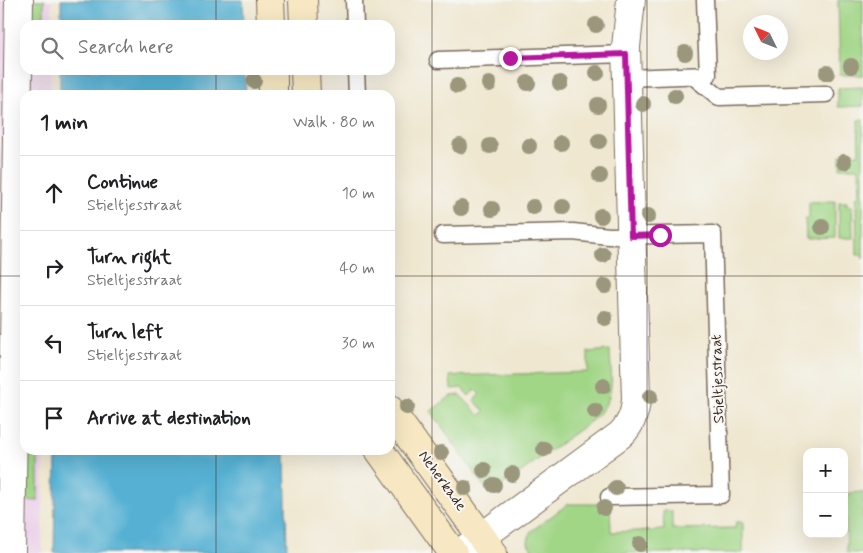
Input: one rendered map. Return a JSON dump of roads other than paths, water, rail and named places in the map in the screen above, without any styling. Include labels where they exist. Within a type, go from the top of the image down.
[{"type":"main road","points":[[270,0],[271,20]]},
{"type":"main road","points":[[303,0],[304,20]]},
{"type":"main road","points":[[272,75],[273,90]]},
{"type":"main road","points":[[305,75],[306,90]]},
{"type":"main road","name":"Neherkade","points":[[395,417],[487,545]]},
{"type":"main road","points":[[383,455],[453,553]]},
{"type":"street","points":[[11,553],[9,86],[19,0]]},
{"type":"street","points":[[460,553],[487,545],[620,435],[631,423],[636,399],[626,40],[631,0]]},
{"type":"lane","points":[[354,0],[355,20]]},
{"type":"lane","points":[[438,60],[626,66],[693,76],[708,75],[705,0]]},
{"type":"lane","points":[[356,75],[357,90]]},
{"type":"lane","points":[[693,76],[719,97],[826,94]]},
{"type":"lane","name":"Stieltjesstraat","points":[[443,235],[573,232],[601,236],[713,234],[721,495],[609,497]]},
{"type":"water","points":[[61,0],[243,0],[244,20],[61,20]]},
{"type":"water","points":[[60,75],[245,75],[246,90],[60,90]]},
{"type":"water","points":[[56,455],[285,455],[287,553],[54,553]]}]
